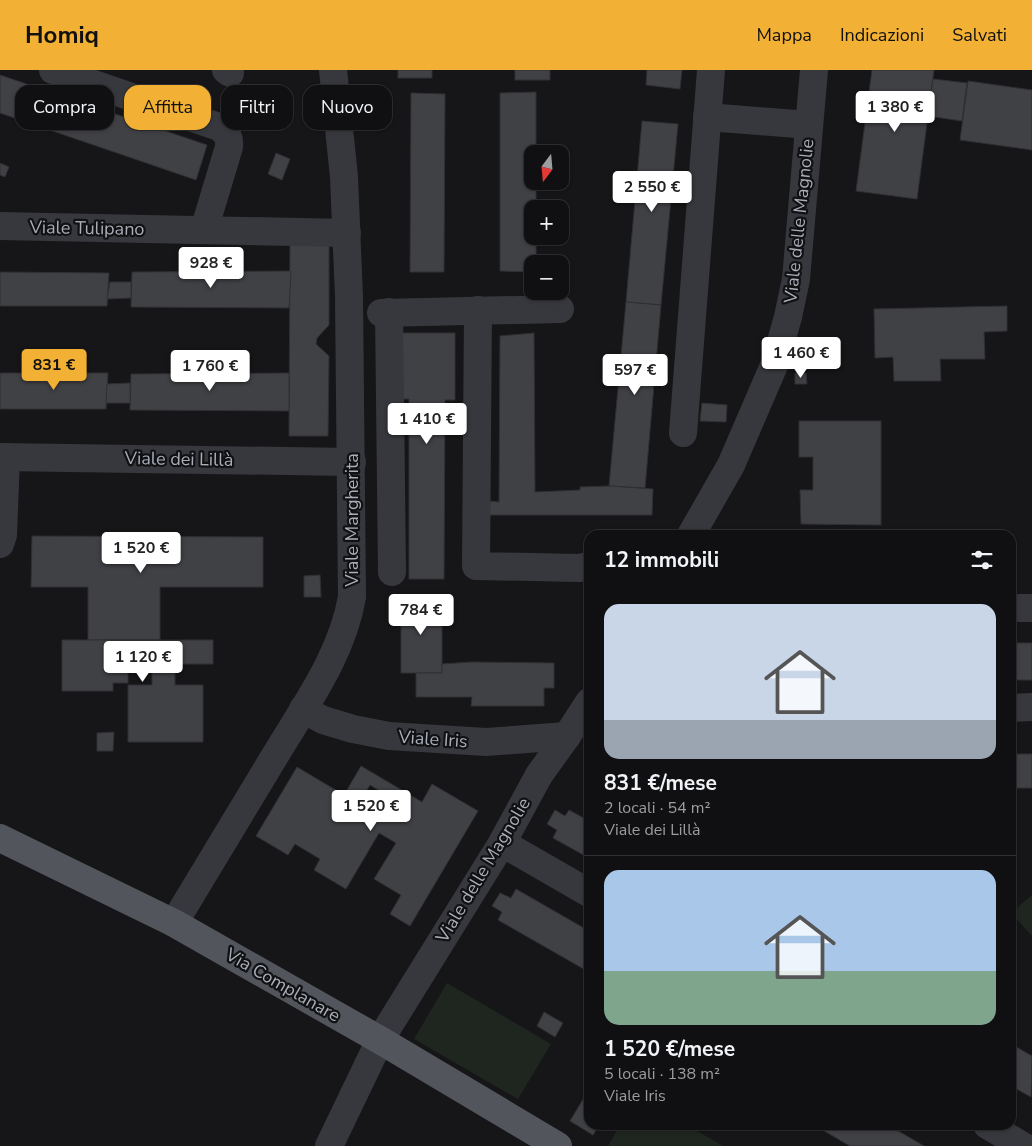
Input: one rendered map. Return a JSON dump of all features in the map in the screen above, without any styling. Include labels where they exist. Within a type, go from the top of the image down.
[{"type":"main road","name":"Via Complanare","points":[[0,838],[174,923],[380,1040],[558,1146]]},
{"type":"street","points":[[53,70],[224,130],[228,135],[229,147],[204,230]]},
{"type":"street","name":"Viale Margherita","points":[[174,923],[330,662],[349,616],[352,597],[350,328],[344,177],[333,70]]},
{"type":"street","points":[[683,433],[711,70]]},
{"type":"street","name":"Viale delle Magnolie","points":[[694,530],[731,465],[775,363],[786,327],[796,279],[814,70]]},
{"type":"street","name":"Viale delle Magnolie","points":[[707,117],[809,125]]},
{"type":"street","name":"Viale Tulipano","points":[[0,226],[347,233]]},
{"type":"street","points":[[349,297],[368,296],[374,298],[385,313],[392,572]]},
{"type":"street","points":[[350,328],[373,325],[385,313],[560,309]]},
{"type":"street","points":[[478,310],[476,566],[584,567]]},
{"type":"street","name":"Viale dei Lillà","points":[[0,544],[3,535],[3,457],[352,462]]},
{"type":"street","points":[[1016,608],[1032,608]]},
{"type":"street","points":[[1016,708],[1032,707]]},
{"type":"street","name":"Viale Iris","points":[[303,709],[352,729],[389,736],[486,742],[567,736]]},
{"type":"street","name":"Viale delle Magnolie","points":[[329,1146],[380,1040],[502,843],[539,775],[584,710]]},
{"type":"street","points":[[502,843],[584,891]]},
{"type":"street","points":[[996,1130],[1023,1146]]},
{"type":"shaded area","points":[[1032,895],[1032,936],[1016,918],[1016,909]]},
{"type":"shaded area","points":[[447,983],[551,1044],[518,1099],[414,1039]]},
{"type":"shaded area","points":[[617,1130],[696,1130],[723,1146],[608,1146]]},
{"type":"building","points":[[398,70],[432,70],[432,78],[398,78]]},
{"type":"building","points":[[515,70],[550,70],[550,80],[515,80]]},
{"type":"building","points":[[647,70],[682,70],[680,89],[646,85]]},
{"type":"building","points":[[872,70],[934,70],[917,199],[856,191]]},
{"type":"building","points":[[0,75],[30,85],[15,85],[15,118],[0,113]]},
{"type":"building","points":[[933,79],[967,83],[962,121],[928,116]]},
{"type":"building","points":[[968,81],[1032,90],[1032,150],[960,140]]},
{"type":"building","points":[[536,92],[536,145],[524,145],[524,190],[536,190],[536,200],[524,200],[524,245],[536,245],[536,255],[524,255],[524,272],[500,271],[500,93]]},
{"type":"building","points":[[411,93],[445,94],[444,272],[410,272]]},
{"type":"building","points":[[114,114],[124,117],[124,130],[163,130],[207,145],[196,180],[50,130],[114,130]]},
{"type":"building","points":[[642,121],[678,124],[661,305],[626,302]]},
{"type":"building","points":[[276,153],[290,159],[282,180],[268,174]]},
{"type":"building","points":[[0,163],[9,167],[5,177],[0,175]]},
{"type":"building","points":[[329,243],[329,325],[317,338],[316,344],[329,356],[328,436],[289,436],[290,244]]},
{"type":"building","points":[[291,271],[289,308],[131,307],[132,272]]},
{"type":"building","points":[[0,272],[109,273],[107,306],[0,306]]},
{"type":"building","points":[[110,282],[131,282],[131,298],[107,299]]},
{"type":"building","points":[[626,302],[661,305],[645,488],[609,486]]},
{"type":"building","points":[[1007,306],[1007,331],[984,332],[985,359],[940,359],[941,381],[894,381],[893,357],[875,358],[874,309]]},
{"type":"building","points":[[401,333],[455,333],[455,400],[445,400],[444,579],[409,579],[409,399],[401,399]]},
{"type":"building","points":[[534,333],[535,492],[580,490],[580,487],[609,486],[653,489],[652,515],[489,515],[490,501],[499,502],[500,336]]},
{"type":"building","points":[[0,373],[108,373],[106,409],[0,409]]},
{"type":"building","points":[[289,373],[289,411],[130,410],[131,374]]},
{"type":"building","points":[[795,373],[806,373],[807,384],[795,384]]},
{"type":"building","points":[[130,383],[130,403],[106,403],[107,384]]},
{"type":"building","points":[[702,403],[727,405],[726,422],[700,421]]},
{"type":"building","points":[[799,421],[881,421],[881,525],[801,524],[800,490],[813,490],[813,457],[799,457]]},
{"type":"building","points":[[32,536],[263,537],[263,587],[160,587],[160,640],[88,640],[88,587],[31,587]]},
{"type":"building","points":[[320,575],[321,597],[304,597],[304,576]]},
{"type":"building","points":[[401,598],[442,599],[442,673],[401,673]]},
{"type":"building","points":[[62,640],[213,640],[213,664],[175,664],[175,685],[203,685],[203,742],[128,742],[128,685],[152,685],[152,664],[128,664],[128,683],[113,683],[113,691],[62,691]]},
{"type":"building","points":[[1016,643],[1032,643],[1032,680],[1016,680]]},
{"type":"building","points":[[472,662],[554,663],[554,688],[544,688],[544,706],[471,706],[472,697],[416,697],[416,673],[442,673],[442,664]]},
{"type":"building","points":[[114,732],[113,751],[97,751],[97,733]]},
{"type":"building","points":[[1016,754],[1032,754],[1032,788],[1016,788]]},
{"type":"building","points":[[361,766],[422,802],[432,784],[478,811],[410,926],[390,914],[401,895],[374,879],[396,843],[379,833],[346,889],[314,870],[320,859],[295,844],[288,855],[256,836],[297,767],[344,795]],"holes":[[[370,785],[398,802],[387,819],[360,802]]]},
{"type":"building","points":[[555,810],[565,816],[569,810],[584,818],[584,855],[553,838],[557,830],[547,824]]},
{"type":"building","points":[[516,889],[584,928],[584,969],[498,920],[502,912],[492,906],[500,893],[511,898]]},
{"type":"building","points":[[544,1012],[563,1023],[555,1037],[537,1026]]},
{"type":"building","points":[[1016,1047],[1032,1056],[1031,1097],[1016,1089]]},
{"type":"building","points":[[584,1098],[584,1130],[570,1121]]},
{"type":"building","points":[[585,1130],[596,1130],[593,1135]]},
{"type":"building","points":[[823,1130],[897,1130],[924,1146],[850,1146]]}]
